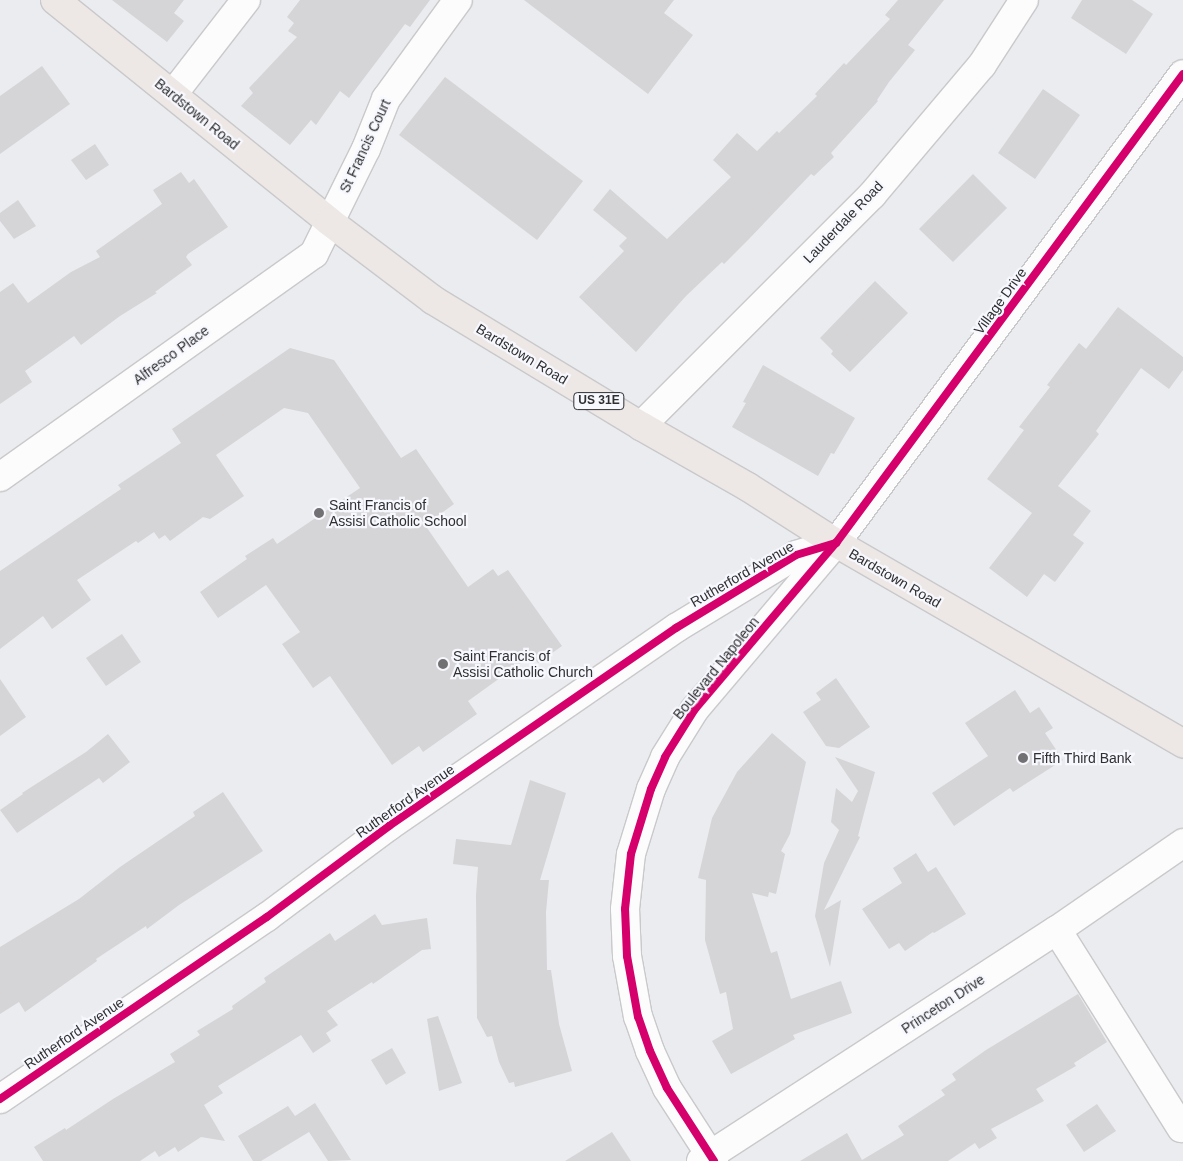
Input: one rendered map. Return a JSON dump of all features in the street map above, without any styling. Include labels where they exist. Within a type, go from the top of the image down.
[{"type":"main road","name":"Bardstown Road","points":[[55,0],[330,222],[433,300],[641,426],[748,487],[836,544],[1183,743]]},
{"type":"street","points":[[173,94],[246,0]]},
{"type":"street","name":"St Francis Court","points":[[330,222],[366,149],[386,99],[458,0]]},
{"type":"street","name":"Lauderdale Road","points":[[641,426],[872,195],[982,65],[1024,0]]},
{"type":"street","name":"Village Drive","points":[[836,544],[1183,74]]},
{"type":"street","name":"Alfresco Place","points":[[0,478],[314,254],[330,222]]},
{"type":"street","name":"Rutherford Avenue","points":[[0,1098],[267,917],[389,826],[676,628],[796,555],[836,544]]},
{"type":"street","name":"Boulevard Napoleon","points":[[708,1159],[667,1088],[650,1051],[638,1017],[627,956],[626,918],[631,854],[651,789],[679,732],[695,709],[836,544]]},
{"type":"street","name":"Princeton Drive","points":[[708,1159],[1057,930],[1183,843]]},
{"type":"street","points":[[1057,930],[1181,1128]]},
{"type":"building","points":[[112,0],[184,0],[174,13],[184,21],[167,42]]},
{"type":"building","points":[[300,0],[430,0],[410,27],[405,24],[349,98],[340,91],[316,125],[311,120],[290,145],[241,106],[253,93],[249,88],[297,37],[288,31],[294,23],[287,17]]},
{"type":"building","points":[[524,0],[674,0],[664,13],[693,35],[648,94]]},
{"type":"building","points":[[898,0],[944,0],[908,45],[915,50],[889,82],[878,101],[831,153],[834,157],[814,176],[811,174],[724,264],[722,262],[686,296],[636,352],[579,297],[624,251],[619,246],[627,238],[593,210],[610,189],[667,239],[731,177],[713,160],[737,133],[757,151],[777,131],[779,133],[817,96],[815,94],[844,63],[846,65],[890,19],[885,15]]},
{"type":"building","points":[[1082,0],[1132,0],[1153,14],[1126,54],[1071,18]]},
{"type":"building","points":[[42,66],[70,104],[0,154],[0,96]]},
{"type":"building","points":[[445,77],[583,181],[537,240],[399,135]]},
{"type":"building","points":[[1043,89],[1080,115],[1035,179],[998,153]]},
{"type":"building","points":[[95,144],[109,165],[86,180],[71,160]]},
{"type":"building","points":[[181,172],[189,183],[194,179],[228,227],[188,254],[186,257],[192,265],[155,292],[157,293],[120,316],[81,345],[74,336],[25,371],[32,382],[0,404],[0,292],[13,283],[28,303],[71,272],[100,257],[96,251],[162,204],[153,190]]},
{"type":"building","points":[[973,174],[1007,208],[953,262],[919,229]]},
{"type":"building","points":[[18,200],[36,226],[14,239],[0,221],[0,213]]},
{"type":"building","points":[[875,281],[908,313],[850,372],[831,354],[833,351],[820,338]]},
{"type":"building","points":[[1118,307],[1183,357],[1183,370],[1169,389],[1141,368],[1096,431],[1099,434],[1058,486],[1091,511],[1073,535],[1084,543],[1055,582],[1044,574],[1027,597],[989,568],[1032,513],[987,479],[1024,430],[1019,427],[1050,387],[1047,385],[1079,343],[1086,349]]},
{"type":"building","points":[[290,348],[334,360],[401,458],[416,449],[454,504],[425,525],[468,587],[493,569],[498,576],[508,570],[562,646],[538,663],[532,655],[468,701],[477,714],[423,752],[419,746],[392,765],[330,676],[313,688],[282,644],[300,632],[266,585],[218,618],[200,592],[247,559],[245,556],[273,538],[277,544],[360,488],[308,413],[284,408],[216,455],[244,496],[210,519],[203,517],[170,541],[165,535],[159,539],[154,532],[138,543],[136,541],[77,580],[91,600],[52,629],[43,616],[0,649],[0,571],[121,489],[118,485],[181,443],[172,429]]},
{"type":"building","points":[[763,365],[855,418],[834,454],[831,453],[818,476],[732,427],[746,403],[743,402]]},
{"type":"building","points":[[122,634],[141,662],[106,686],[86,658]]},
{"type":"building","points":[[836,678],[870,727],[839,748],[826,746],[803,712],[821,700],[816,693]]},
{"type":"building","points":[[0,679],[26,717],[0,736]]},
{"type":"building","name":"Fifth Third Bank","points":[[1015,690],[1030,713],[1039,707],[1053,728],[1045,733],[1063,760],[1013,792],[1010,788],[954,826],[932,793],[988,756],[965,723]]},
{"type":"building","points":[[772,733],[806,762],[790,834],[781,851],[785,854],[776,894],[769,892],[768,897],[752,893],[771,953],[777,951],[791,999],[841,981],[852,1013],[793,1035],[795,1039],[731,1074],[712,1041],[733,1029],[726,992],[720,994],[705,940],[706,880],[698,878],[712,818],[737,772]]},
{"type":"building","points":[[108,734],[130,762],[103,783],[99,778],[17,833],[0,810],[22,793],[86,752]]},
{"type":"building","points":[[835,757],[875,772],[858,836],[860,837],[824,910],[841,900],[830,967],[815,916],[824,863],[839,830],[831,822],[836,788],[852,802],[858,791]]},
{"type":"building","points":[[530,780],[566,793],[540,880],[549,880],[546,912],[547,970],[551,970],[559,1024],[572,1071],[515,1087],[514,1082],[509,1083],[499,1062],[492,1036],[487,1037],[477,1018],[476,895],[478,867],[453,864],[456,839],[511,845]]},
{"type":"building","points":[[223,792],[263,851],[179,905],[147,929],[146,926],[96,959],[97,961],[25,1012],[19,1002],[0,1014],[0,947],[79,899],[120,867],[195,816],[193,812]]},
{"type":"building","points":[[916,853],[928,872],[936,867],[966,914],[933,932],[905,951],[899,943],[889,949],[862,909],[902,883],[893,868]]},
{"type":"building","points":[[375,914],[382,925],[427,918],[431,949],[422,950],[373,984],[372,982],[327,1011],[338,1025],[326,1033],[331,1041],[313,1053],[301,1035],[218,1086],[223,1093],[204,1105],[225,1141],[201,1137],[178,1152],[175,1147],[159,1157],[155,1151],[140,1161],[43,1161],[34,1147],[65,1128],[66,1130],[175,1062],[170,1054],[200,1035],[197,1031],[233,1009],[232,1006],[266,982],[264,978],[330,933],[335,941]]},
{"type":"building","points":[[1078,994],[1107,1042],[1074,1063],[1076,1066],[1036,1089],[1044,1101],[991,1129],[997,1138],[979,1149],[975,1143],[948,1161],[800,1161],[847,1133],[862,1160],[904,1135],[898,1126],[945,1095],[941,1090],[956,1080],[952,1074],[986,1050]]},
{"type":"building","points":[[438,1016],[462,1083],[439,1091],[427,1019]]},
{"type":"building","points":[[392,1048],[406,1073],[386,1085],[371,1060]]},
{"type":"building","points":[[315,1103],[351,1160],[328,1161],[309,1132],[261,1161],[253,1161],[238,1136],[288,1106],[295,1116]]},
{"type":"building","points":[[1097,1104],[1116,1131],[1084,1152],[1066,1125]]},
{"type":"building","points":[[612,1132],[631,1161],[565,1161]]},
{"type":"cycle path","points":[[714,1161],[667,1088],[650,1051],[638,1017],[627,956],[625,909],[631,854],[651,789],[665,757],[695,709],[836,543],[1183,74]]},
{"type":"cycle path","points":[[0,1099],[267,917],[389,826],[676,628],[796,555],[836,543]]},
{"type":"place","name":"Saint Francis of Assisi Catholic School","points":[[319,513]]},
{"type":"place","name":"Saint Francis of Assisi Catholic Church","points":[[443,664]]},
{"type":"place","name":"Fifth Third Bank","points":[[1023,758]]}]
